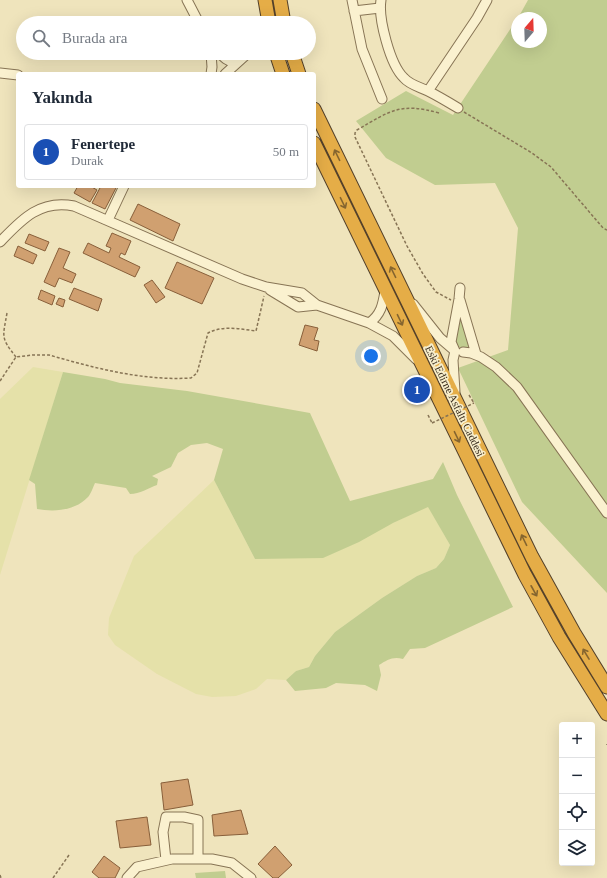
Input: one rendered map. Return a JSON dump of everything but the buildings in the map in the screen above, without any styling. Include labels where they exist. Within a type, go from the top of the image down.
[{"type":"highway","points":[[265,0],[268,16]]},
{"type":"highway","points":[[280,0],[283,16]]},
{"type":"highway","points":[[278,60],[282,72]]},
{"type":"highway","points":[[294,60],[298,72]]},
{"type":"highway","name":"Eski Edirne Asfaltı Caddesi","points":[[316,113],[536,564],[607,687]]},
{"type":"highway","name":"Eski Edirne Asfaltı Caddesi","points":[[316,147],[525,575],[574,663],[607,714]]},
{"type":"street","points":[[187,0],[195,16]]},
{"type":"street","points":[[352,0],[362,49],[382,99]]},
{"type":"street","points":[[428,91],[477,18],[487,0]]},
{"type":"street","points":[[354,11],[380,4],[383,32],[393,60],[403,78],[413,85],[428,91],[458,108]]},
{"type":"street","points":[[211,72],[212,60]]},
{"type":"street","points":[[228,60],[235,64]]},
{"type":"street","points":[[227,72],[240,60]]},
{"type":"street","points":[[0,72],[16,75]]},
{"type":"street","points":[[108,220],[123,188]]},
{"type":"street","points":[[0,242],[22,219],[33,212],[56,204],[74,206],[242,280],[266,287],[302,293],[317,305],[369,323],[386,331],[400,342],[423,368]]},
{"type":"street","points":[[266,287],[298,307],[317,305]]},
{"type":"street","points":[[459,351],[451,342],[460,288]]},
{"type":"street","points":[[369,323],[376,318],[386,290]]},
{"type":"street","points":[[403,293],[440,338],[459,351],[476,354],[496,367],[516,387],[607,513]]},
{"type":"street","points":[[459,301],[476,354]]},
{"type":"street","points":[[455,400],[453,372],[459,351]]},
{"type":"street","points":[[166,860],[164,832],[166,817],[184,817],[198,820],[198,859]]},
{"type":"street","points":[[127,878],[137,867],[166,860],[212,859],[232,864],[250,878]]},
{"type":"path","points":[[440,113],[425,108],[393,110],[357,130],[355,137],[407,246],[430,286],[445,298],[459,301]]},
{"type":"path","points":[[458,108],[551,167],[603,228],[607,230]]},
{"type":"path","points":[[0,381],[16,357],[33,355],[49,355],[125,374],[150,377],[190,378],[197,372],[208,333],[219,329],[231,328],[256,331],[266,287]]},
{"type":"path","points":[[7,313],[2,336],[5,344],[16,357]]},
{"type":"path","points":[[428,415],[432,423],[474,403],[470,395]]},
{"type":"path","points":[[53,878],[69,855]]},
{"type":"shaded area","points":[[33,367],[63,372],[0,575],[0,399]]},
{"type":"shaded area","points":[[214,480],[255,559],[393,523],[428,506],[450,545],[444,559],[436,568],[417,576],[382,598],[335,632],[315,656],[309,667],[296,671],[286,680],[267,679],[256,689],[236,696],[212,697],[196,694],[157,674],[115,645],[108,635],[109,618],[134,556]]},
{"type":"green space","points":[[528,0],[607,0],[607,593],[522,502],[458,368],[508,350],[518,228],[495,183],[435,185],[386,158],[356,121],[406,91],[453,115],[511,28],[511,48],[547,48],[547,12],[521,12]]},
{"type":"green space","points":[[459,305],[472,350],[459,347],[454,343]]},
{"type":"green space","points":[[63,372],[120,383],[187,391],[310,413],[350,501],[433,479],[443,462],[457,495],[513,607],[425,648],[410,649],[403,659],[393,658],[382,663],[379,665],[381,675],[377,691],[365,685],[336,683],[326,688],[295,691],[286,680],[296,671],[309,667],[315,656],[335,632],[382,598],[417,576],[436,568],[444,559],[450,545],[428,507],[393,523],[359,542],[323,558],[255,559],[214,480],[223,449],[207,443],[191,445],[178,453],[171,467],[152,476],[158,479],[157,485],[141,492],[130,494],[126,488],[95,483],[89,496],[83,502],[71,508],[57,510],[37,509],[35,484],[29,480]]},
{"type":"green space","points":[[225,871],[226,878],[196,878],[195,873]]},
{"type":"place","name":"Fenertepe","points":[[417,390]]}]
